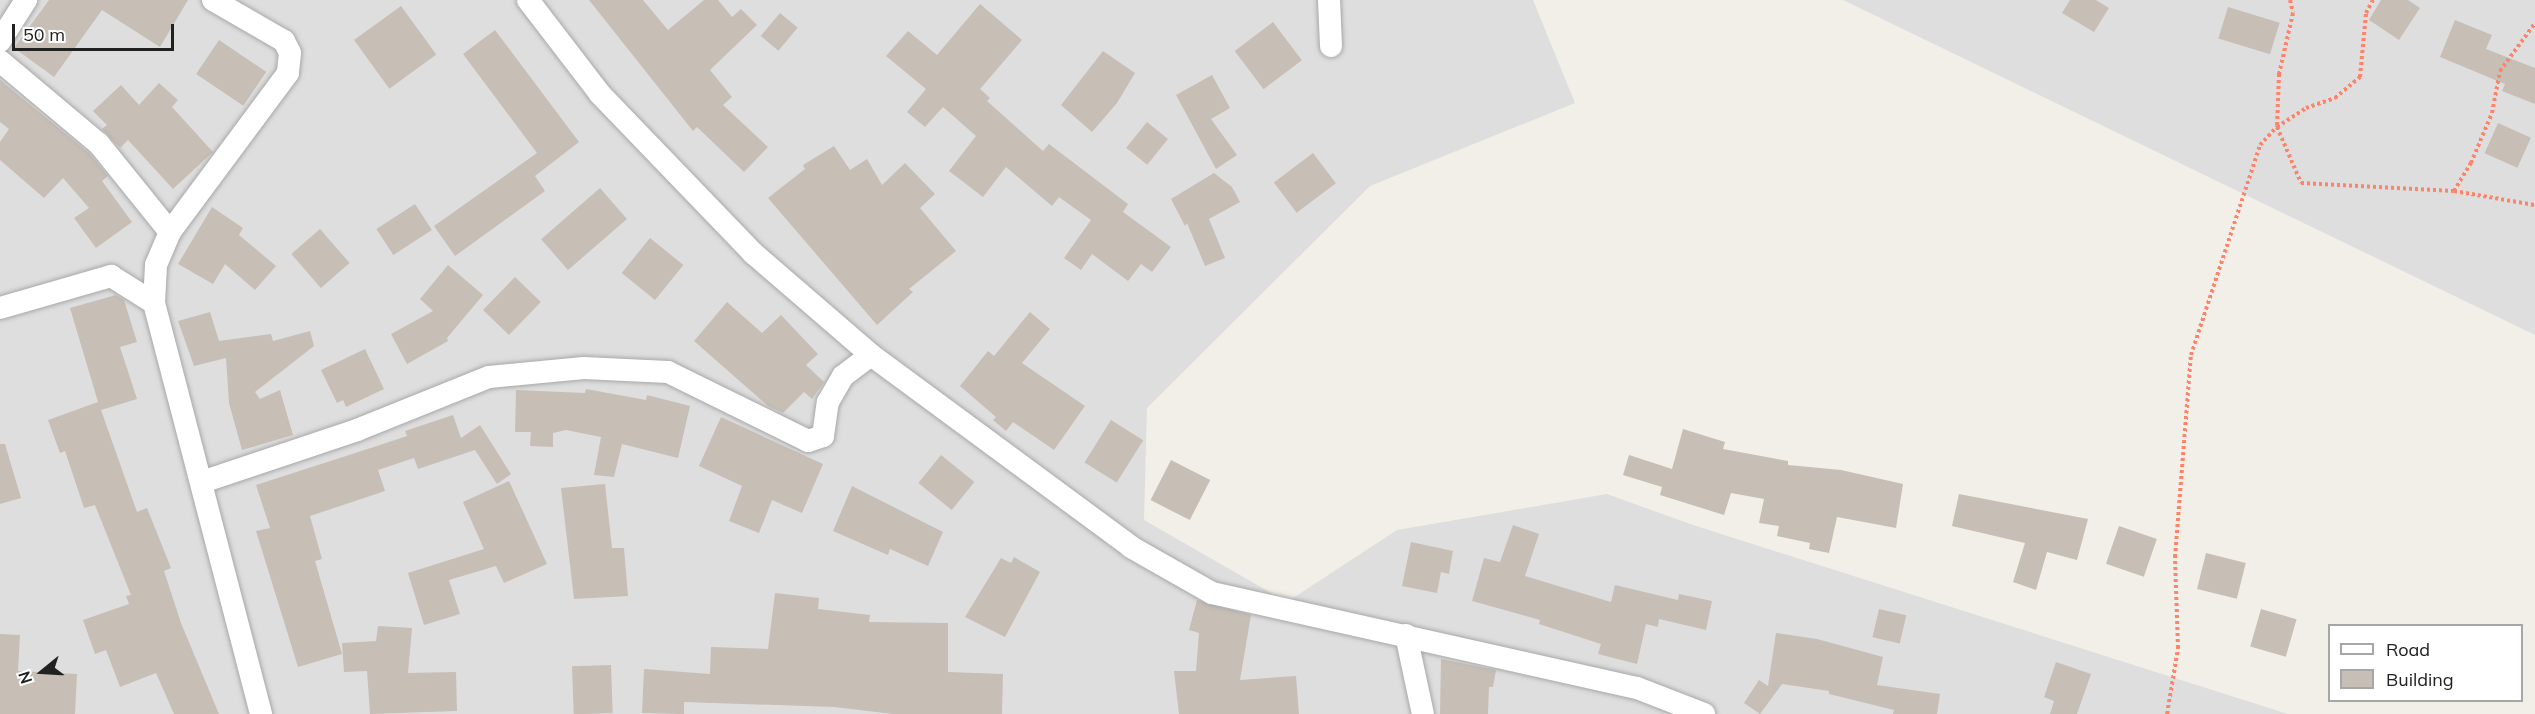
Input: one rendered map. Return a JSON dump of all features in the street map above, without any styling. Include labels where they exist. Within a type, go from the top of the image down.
[{"type":"street","points":[[0,41],[26,0]]},
{"type":"street","points":[[213,0],[284,41],[290,53],[288,73],[170,231],[156,265],[154,303],[261,714]]},
{"type":"street","points":[[528,0],[600,94],[753,253],[871,355],[1131,547],[1212,593],[1637,688],[1704,714]]},
{"type":"street","points":[[1329,0],[1331,46]]},
{"type":"street","points":[[0,61],[99,144],[170,231]]},
{"type":"street","points":[[0,308],[111,276],[154,303]]},
{"type":"street","points":[[202,482],[357,430],[489,377],[585,368],[668,372],[808,441],[823,436],[828,402],[843,376],[871,355]]},
{"type":"street","points":[[1406,635],[1423,714]]},
{"type":"path","points":[[2290,0],[2293,13],[2279,74],[2277,127],[2301,183],[2454,191],[2535,205]]},
{"type":"path","points":[[2166,714],[2178,648],[2175,557],[2191,355],[2260,145],[2277,127],[2306,108],[2335,98],[2360,77],[2366,13],[2373,0]]},
{"type":"path","points":[[2454,191],[2471,163],[2492,113],[2500,71],[2535,23]]},
{"type":"shaded area","points":[[0,0],[1533,0],[1575,103],[1370,186],[1147,408],[1144,520],[1287,602],[1397,530],[1607,494],[1693,525],[2288,714],[0,714]]},
{"type":"shaded area","points":[[1843,0],[2535,0],[2535,335]]},
{"type":"building","points":[[49,0],[188,0],[160,47],[102,10],[54,77],[14,48]]},
{"type":"building","points":[[589,0],[643,0],[668,30],[704,0],[718,0],[732,17],[741,9],[757,25],[710,70],[732,97],[723,105],[768,147],[744,172],[697,127],[693,131]]},
{"type":"building","points":[[2070,0],[2096,0],[2109,8],[2094,32],[2062,13]]},
{"type":"building","points":[[2381,0],[2408,0],[2420,8],[2399,40],[2369,20]]},
{"type":"building","points":[[980,4],[1022,40],[980,89],[990,98],[987,101],[1043,151],[1049,144],[1128,204],[1123,212],[1171,247],[1152,272],[1141,264],[1128,281],[1092,254],[1081,270],[1064,258],[1091,220],[1059,197],[1052,206],[1006,167],[983,197],[949,171],[976,136],[943,107],[925,127],[907,112],[926,89],[886,56],[908,31],[937,55]]},
{"type":"building","points":[[401,6],[436,55],[389,89],[354,40]]},
{"type":"building","points":[[2228,7],[2280,23],[2270,54],[2218,39]]},
{"type":"building","points":[[780,13],[798,28],[778,51],[761,36]]},
{"type":"building","points":[[2455,20],[2492,35],[2486,49],[2535,68],[2535,104],[2502,91],[2505,84],[2440,57]]},
{"type":"building","points":[[1273,22],[1302,60],[1264,89],[1235,51]]},
{"type":"building","points":[[495,30],[579,142],[535,176],[545,191],[455,256],[434,226],[537,153],[463,54]]},
{"type":"building","points":[[219,40],[266,72],[243,106],[196,74]]},
{"type":"building","points":[[1103,51],[1135,73],[1117,103],[1092,132],[1061,105]]},
{"type":"building","points":[[1212,75],[1230,108],[1211,119],[1237,155],[1216,169],[1176,95]]},
{"type":"building","points":[[0,80],[89,153],[108,176],[102,181],[132,222],[96,248],[74,218],[89,208],[63,178],[44,198],[0,160],[0,142],[9,129],[0,122]]},
{"type":"building","points":[[159,83],[178,100],[172,107],[213,152],[173,189],[128,140],[120,148],[102,129],[107,125],[93,111],[121,85],[139,105]]},
{"type":"building","points":[[1147,122],[1168,139],[1147,165],[1126,148]]},
{"type":"building","points":[[2498,123],[2531,138],[2517,168],[2485,153]]},
{"type":"building","points":[[834,146],[850,170],[867,159],[882,185],[905,163],[935,194],[920,208],[956,251],[909,289],[913,292],[877,325],[768,198],[805,169],[803,165]]},
{"type":"building","points":[[1313,153],[1336,183],[1297,213],[1274,182]]},
{"type":"building","points":[[1214,173],[1232,187],[1240,202],[1209,219],[1225,258],[1205,266],[1187,223],[1185,226],[1171,199]]},
{"type":"building","points":[[600,188],[627,219],[568,270],[541,239]]},
{"type":"building","points":[[415,204],[432,230],[393,255],[376,229]]},
{"type":"building","points":[[212,207],[243,228],[239,235],[276,266],[255,290],[225,264],[213,284],[178,264]]},
{"type":"building","points":[[320,229],[350,263],[321,288],[291,254]]},
{"type":"building","points":[[650,238],[683,265],[655,300],[622,273]]},
{"type":"building","points":[[448,265],[483,295],[447,338],[448,341],[407,364],[391,334],[433,311],[420,299]]},
{"type":"building","points":[[515,277],[541,302],[509,335],[483,310]]},
{"type":"building","points":[[116,295],[124,300],[137,342],[120,347],[137,399],[101,410],[137,512],[147,508],[171,568],[164,571],[181,623],[219,714],[174,714],[156,673],[120,687],[106,650],[95,654],[83,620],[129,604],[126,596],[131,595],[95,505],[84,508],[65,451],[60,453],[48,420],[98,402],[70,308]]},
{"type":"building","points":[[727,302],[762,333],[781,315],[818,354],[806,365],[824,382],[812,399],[804,392],[783,413],[768,406],[694,341]]},
{"type":"building","points":[[210,312],[219,341],[271,334],[273,341],[310,331],[314,346],[255,392],[260,399],[280,390],[293,435],[242,450],[229,403],[226,358],[194,366],[178,321]]},
{"type":"building","points":[[1030,312],[1050,329],[1022,363],[1085,406],[1054,450],[1013,422],[1006,431],[993,420],[996,417],[960,386],[988,351],[994,356]]},
{"type":"building","points":[[365,349],[384,389],[346,407],[343,400],[337,403],[321,370]]},
{"type":"building","points":[[586,389],[646,400],[647,395],[690,406],[678,458],[622,444],[614,477],[594,475],[601,437],[566,430],[553,433],[553,447],[530,446],[531,432],[515,432],[516,390],[585,393]]},
{"type":"building","points":[[453,415],[461,438],[480,425],[511,474],[497,484],[475,450],[418,469],[414,458],[378,470],[385,491],[310,516],[322,559],[315,561],[342,654],[298,667],[256,531],[270,528],[256,485],[407,436],[405,431]]},
{"type":"building","points":[[721,417],[823,464],[802,513],[772,500],[759,533],[729,521],[742,486],[699,466]]},
{"type":"building","points":[[1111,420],[1143,440],[1117,483],[1085,462]]},
{"type":"building","points":[[1683,429],[1725,442],[1723,449],[1788,461],[1788,465],[1841,470],[1903,484],[1896,528],[1837,517],[1829,553],[1809,549],[1810,543],[1777,536],[1779,526],[1759,523],[1764,499],[1731,493],[1724,515],[1660,495],[1662,487],[1623,475],[1629,455],[1672,469]]},
{"type":"building","points":[[0,444],[5,444],[21,498],[0,504]]},
{"type":"building","points":[[941,455],[974,482],[952,510],[918,483]]},
{"type":"building","points":[[1171,460],[1210,480],[1190,520],[1151,500]]},
{"type":"building","points":[[509,481],[547,564],[504,583],[496,566],[449,580],[460,614],[424,625],[408,573],[484,549],[463,502]]},
{"type":"building","points":[[605,484],[612,548],[624,548],[628,596],[574,599],[561,488]]},
{"type":"building","points":[[852,486],[943,532],[928,566],[890,549],[888,555],[833,531]]},
{"type":"building","points":[[1959,494],[2088,519],[2077,560],[2047,552],[2036,590],[2013,582],[2025,543],[1952,526]]},
{"type":"building","points":[[1513,525],[1539,534],[1525,576],[1611,602],[1615,585],[1678,600],[1679,594],[1712,601],[1706,630],[1659,619],[1658,627],[1646,624],[1637,664],[1598,654],[1601,644],[1539,624],[1540,620],[1472,601],[1484,558],[1500,562]]},
{"type":"building","points":[[2119,526],[2157,539],[2144,577],[2106,564]]},
{"type":"building","points":[[1411,542],[1453,551],[1449,574],[1441,572],[1437,593],[1402,586]]},
{"type":"building","points":[[2206,553],[2246,563],[2237,599],[2197,589]]},
{"type":"building","points":[[1014,557],[1040,572],[1005,637],[965,617],[1001,558],[1011,563]]},
{"type":"building","points":[[775,593],[819,598],[818,609],[870,615],[869,622],[948,623],[948,672],[1003,674],[1002,714],[893,714],[834,707],[684,702],[684,714],[642,713],[644,669],[710,674],[711,647],[768,649]]},
{"type":"building","points":[[1197,600],[1251,615],[1240,680],[1296,676],[1299,714],[1179,714],[1174,671],[1196,671],[1199,633],[1189,630]]},
{"type":"building","points":[[1879,609],[1906,615],[1900,644],[1872,637]]},
{"type":"building","points":[[2261,609],[2297,619],[2286,657],[2250,646]]},
{"type":"building","points":[[378,626],[412,628],[408,673],[456,672],[457,711],[370,714],[367,671],[344,672],[342,643],[376,641]]},
{"type":"building","points":[[1776,633],[1817,639],[1883,657],[1877,685],[1940,694],[1937,714],[1893,714],[1894,710],[1829,694],[1829,691],[1782,684],[1760,714],[1744,703],[1759,680],[1768,686]]},
{"type":"building","points":[[0,634],[20,635],[18,671],[77,674],[75,714],[0,714]]},
{"type":"building","points":[[1441,659],[1496,670],[1493,687],[1489,687],[1488,714],[1440,714]]},
{"type":"building","points":[[2056,662],[2091,674],[2077,714],[2050,714],[2054,701],[2044,697]]},
{"type":"building","points":[[611,665],[613,713],[574,714],[572,666]]}]
